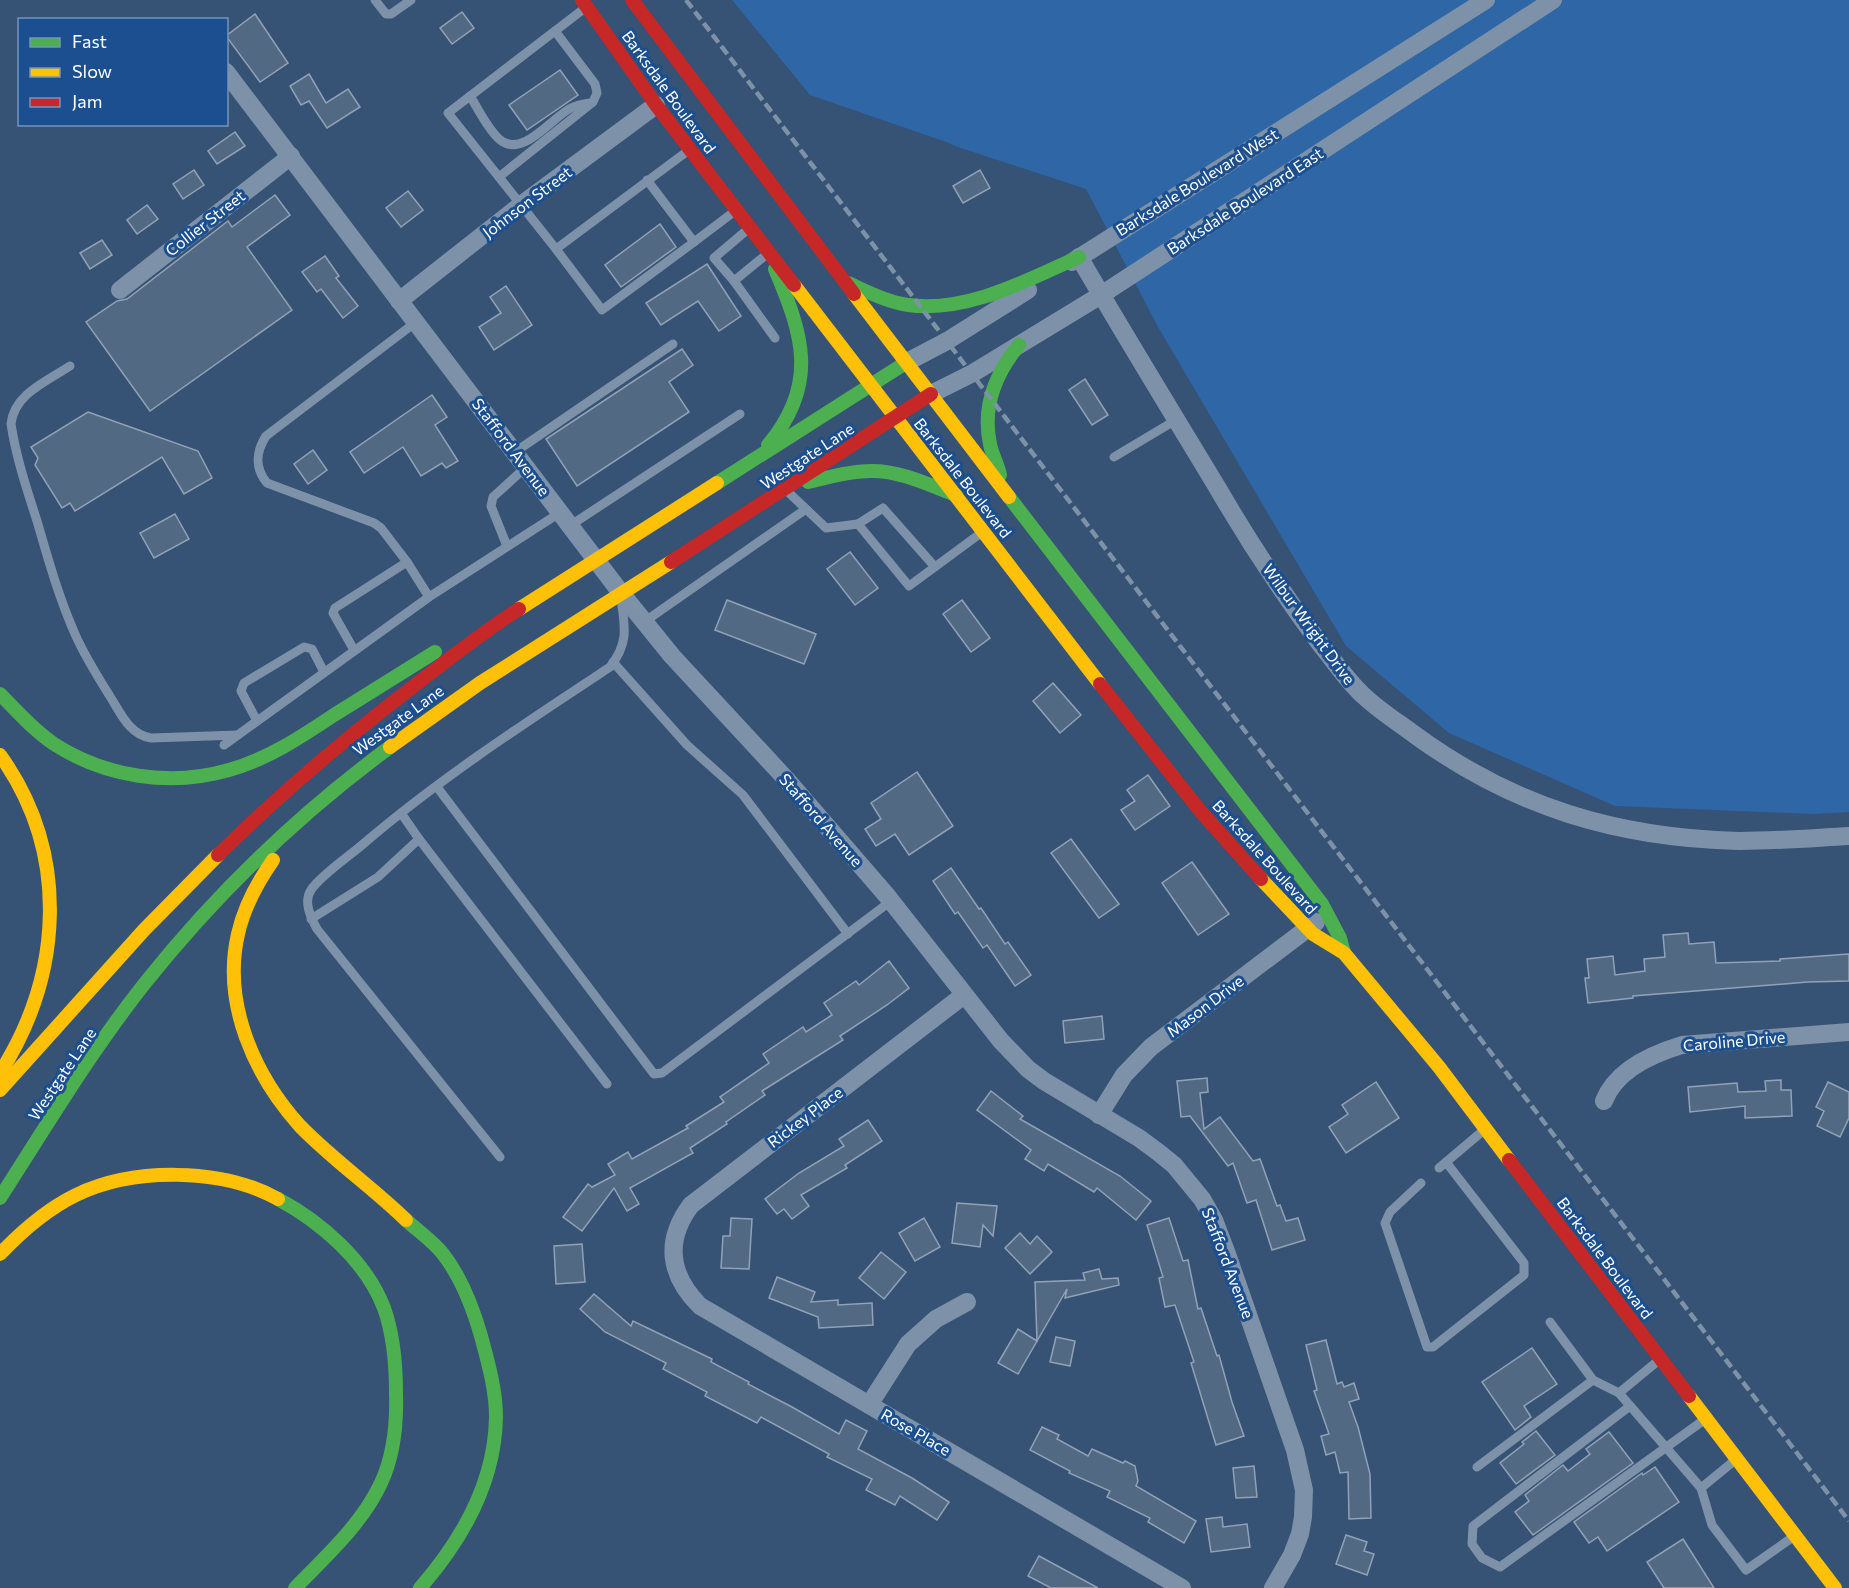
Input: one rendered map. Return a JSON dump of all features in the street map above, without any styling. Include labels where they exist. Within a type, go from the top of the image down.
[{"type":"main road","name":"Barksdale Boulevard","points":[[632,0],[687,82],[907,362],[1005,491],[1142,679],[1327,913],[1340,938],[1344,953]]},
{"type":"main road","name":"Barksdale Boulevard","points":[[585,3],[660,102],[690,149],[736,211],[983,531],[1118,699],[1201,812],[1308,929],[1344,953],[1438,1067],[1834,1588]]},
{"type":"main road","points":[[755,460],[775,438],[785,422],[795,399],[802,365],[800,337],[795,318],[768,252]]},
{"type":"main road","points":[[844,281],[866,293],[894,303],[921,307],[953,305],[1017,284],[1080,257]]},
{"type":"main road","points":[[1005,491],[990,445],[987,417],[990,396],[999,370],[1019,345]]},
{"type":"main road","name":"Westgate Lane","points":[[0,1090],[139,936],[235,838],[362,726],[502,620],[907,362]]},
{"type":"main road","name":"Westgate Lane","points":[[0,1198],[98,1049],[167,956],[231,886],[306,814],[403,735],[488,677],[789,488],[931,394]]},
{"type":"main road","points":[[789,488],[854,472],[879,471],[923,482],[956,495]]},
{"type":"main road","points":[[0,694],[53,743],[97,766],[136,777],[183,779],[205,776],[255,761],[296,739],[439,650],[472,632],[502,620]]},
{"type":"main road","points":[[0,755],[25,798],[39,836],[48,871],[51,904],[50,940],[44,976],[30,1017],[0,1073]]},
{"type":"main road","points":[[306,814],[257,882],[242,916],[234,960],[237,1000],[247,1038],[261,1074],[287,1109],[314,1139],[383,1197],[443,1254],[476,1316],[492,1384],[496,1416],[492,1454],[484,1486],[474,1512],[459,1539],[442,1565],[420,1588]]},
{"type":"main road","points":[[1,1252],[30,1225],[87,1190],[128,1179],[168,1174],[204,1175],[238,1182],[264,1192],[295,1206],[324,1229],[349,1254],[371,1282],[387,1317],[396,1360],[397,1404],[393,1444],[381,1482],[362,1515],[296,1588]]},
{"type":"street","name":"Barksdale Boulevard West","points":[[907,362],[947,341],[1486,0]]},
{"type":"street","name":"Barksdale Boulevard East","points":[[931,394],[973,373],[1101,295],[1553,0]]},
{"type":"street","name":"Stafford Avenue","points":[[228,75],[644,622],[672,656],[807,802],[891,901],[1001,1041],[1028,1069],[1158,1152],[1190,1182],[1202,1198],[1214,1220],[1227,1254],[1295,1450],[1304,1490],[1304,1517],[1300,1534],[1292,1555],[1273,1588]]},
{"type":"street","name":"Johnson Street","points":[[399,301],[660,102]]},
{"type":"street","name":"Collier Street","points":[[120,290],[291,156]]},
{"type":"street","name":"Wilbur Wright Drive","points":[[1080,257],[1249,542],[1284,595],[1346,677],[1365,698],[1439,753],[1475,774],[1553,810],[1593,823],[1637,832],[1740,841],[1849,836]]},
{"type":"street","name":"Mason Drive","points":[[1099,1115],[1124,1076],[1151,1047],[1327,913]]},
{"type":"street","name":"Rickey Place","points":[[674,1256],[673,1243],[677,1230],[682,1216],[691,1205],[964,995]]},
{"type":"street","name":"Caroline Drive","points":[[1604,1101],[1620,1077],[1664,1050],[1682,1045],[1849,1032]]},
{"type":"street","name":"Rose Place","points":[[674,1256],[682,1286],[700,1305],[1182,1588]]},
{"type":"street","points":[[869,1405],[908,1344],[936,1319],[967,1302]]},
{"type":"lane","points":[[375,0],[386,14],[392,14],[411,0]]},
{"type":"lane","points":[[585,3],[555,31],[448,113],[602,310],[736,211]]},
{"type":"lane","points":[[499,177],[593,102],[597,93],[595,84],[555,31]]},
{"type":"lane","points":[[470,96],[499,139],[507,144],[516,145],[526,142],[572,108],[593,102]]},
{"type":"lane","points":[[556,249],[690,149]]},
{"type":"lane","points":[[647,180],[694,242]]},
{"type":"lane","points":[[749,228],[714,258],[734,281],[775,338]]},
{"type":"lane","points":[[734,281],[768,252]]},
{"type":"lane","points":[[416,322],[266,436],[258,451],[257,460],[259,470],[267,483],[374,523],[407,562],[429,597]]},
{"type":"lane","points":[[515,452],[673,344]]},
{"type":"lane","points":[[70,366],[23,398],[12,414],[11,424],[27,492],[74,633],[88,661],[134,732],[151,738],[238,735]]},
{"type":"lane","points":[[224,745],[429,597],[507,546],[566,519],[740,414]]},
{"type":"lane","points":[[1114,457],[1176,420]]},
{"type":"lane","points":[[507,546],[491,501],[526,467]]},
{"type":"lane","points":[[789,488],[826,528],[858,524],[883,508],[935,567]]},
{"type":"lane","points":[[644,622],[806,509]]},
{"type":"lane","points":[[858,524],[909,586],[983,531]]},
{"type":"lane","points":[[354,650],[333,611],[407,562]]},
{"type":"lane","points":[[500,1157],[332,947],[311,919],[307,902],[311,890],[401,813],[524,723],[610,667],[622,649],[625,631],[621,593]]},
{"type":"lane","points":[[258,721],[241,691],[244,684],[304,647],[312,649],[324,672]]},
{"type":"lane","points":[[613,662],[687,746],[743,795],[848,934]]},
{"type":"lane","points":[[437,787],[654,1074],[662,1073],[891,901]]},
{"type":"lane","points":[[401,813],[607,1084]]},
{"type":"lane","points":[[311,919],[352,895],[378,876],[419,839]]},
{"type":"lane","points":[[1421,1183],[1390,1212],[1385,1223],[1426,1347],[1433,1347],[1524,1275],[1524,1263],[1443,1165],[1486,1129]]},
{"type":"lane","points":[[1550,1322],[1593,1380],[1619,1393],[1701,1488],[1712,1525],[1746,1570],[1795,1536]]},
{"type":"lane","points":[[1619,1393],[1661,1359]]},
{"type":"lane","points":[[1477,1467],[1593,1380]]},
{"type":"lane","points":[[1630,1406],[1473,1526],[1472,1544],[1482,1558],[1500,1567],[1706,1419]]},
{"type":"lane","points":[[1701,1488],[1736,1460]]},
{"type":"shaded area","points":[[732,0],[1849,0],[1849,812],[1812,814],[1615,806],[1449,733],[1346,646],[1158,327],[1086,189],[810,95]]},
{"type":"building","points":[[462,12],[474,28],[452,44],[440,28]]},
{"type":"building","points":[[255,14],[288,63],[260,82],[228,39],[228,34]]},
{"type":"building","points":[[560,70],[578,95],[527,130],[509,105]]},
{"type":"building","points":[[309,74],[326,103],[348,89],[360,107],[327,128],[309,101],[301,105],[290,86]]},
{"type":"building","points":[[235,132],[245,146],[217,164],[208,151]]},
{"type":"building","points":[[194,170],[204,185],[183,199],[173,184]]},
{"type":"building","points":[[980,170],[990,188],[963,203],[953,186]]},
{"type":"building","points":[[408,191],[423,210],[401,227],[386,208]]},
{"type":"building","points":[[275,195],[290,215],[247,247],[292,310],[150,411],[86,322],[117,301],[127,299],[228,221],[232,227]]},
{"type":"building","points":[[147,205],[158,219],[137,234],[127,220]]},
{"type":"building","points":[[660,224],[676,247],[621,287],[605,265]]},
{"type":"building","points":[[102,240],[112,255],[90,269],[80,253]]},
{"type":"building","points":[[325,256],[339,276],[336,278],[358,306],[343,318],[321,289],[317,292],[302,272]]},
{"type":"building","points":[[707,264],[741,316],[719,331],[698,301],[661,325],[646,303]]},
{"type":"building","points":[[506,286],[532,325],[494,350],[479,327],[501,313],[490,297]]},
{"type":"building","points":[[682,349],[693,365],[669,382],[689,412],[577,486],[546,439]]},
{"type":"building","points":[[1085,379],[1108,415],[1092,425],[1069,390]]},
{"type":"building","points":[[432,395],[447,417],[435,425],[458,461],[446,468],[442,463],[421,476],[403,447],[364,473],[350,452]]},
{"type":"building","points":[[88,412],[198,451],[212,478],[184,494],[162,457],[75,511],[70,503],[62,508],[35,465],[38,458],[31,447]]},
{"type":"building","points":[[313,450],[327,470],[308,484],[294,464]]},
{"type":"building","points":[[175,514],[189,539],[154,558],[140,533]]},
{"type":"building","points":[[850,552],[878,588],[855,605],[827,569]]},
{"type":"building","points":[[727,600],[816,634],[804,664],[715,630]]},
{"type":"building","points":[[962,600],[990,638],[971,652],[943,614]]},
{"type":"building","points":[[1053,683],[1081,715],[1060,733],[1033,701]]},
{"type":"building","points":[[917,772],[953,826],[909,855],[895,834],[876,846],[865,829],[881,819],[871,803]]},
{"type":"building","points":[[1148,775],[1170,806],[1135,830],[1121,810],[1135,801],[1127,790]]},
{"type":"building","points":[[1071,839],[1119,904],[1099,918],[1051,853]]},
{"type":"building","points":[[1192,862],[1229,914],[1198,935],[1162,883]]},
{"type":"building","points":[[951,868],[1005,944],[1008,942],[1031,975],[1015,986],[987,945],[983,948],[958,912],[955,914],[933,881]]},
{"type":"building","points":[[1688,933],[1689,944],[1714,942],[1716,963],[1780,961],[1780,959],[1849,954],[1849,981],[1808,982],[1633,996],[1633,998],[1588,1003],[1585,978],[1589,978],[1587,959],[1613,956],[1615,975],[1645,971],[1644,959],[1665,957],[1663,935]]},
{"type":"building","points":[[889,961],[909,988],[840,1036],[843,1040],[762,1091],[765,1095],[690,1148],[693,1153],[630,1188],[639,1204],[627,1211],[614,1188],[582,1231],[563,1217],[588,1184],[592,1187],[615,1175],[608,1164],[628,1152],[632,1159],[688,1128],[686,1126],[724,1102],[720,1097],[769,1063],[763,1054],[803,1027],[806,1032],[832,1015],[824,1003],[856,981],[859,985]]},
{"type":"building","points":[[1102,1016],[1104,1039],[1065,1043],[1063,1021]]},
{"type":"building","points":[[1207,1078],[1208,1092],[1200,1093],[1204,1129],[1220,1117],[1253,1161],[1260,1159],[1277,1206],[1280,1205],[1286,1221],[1298,1218],[1305,1240],[1272,1250],[1256,1200],[1247,1203],[1233,1163],[1228,1166],[1190,1116],[1181,1117],[1177,1081]]},
{"type":"building","points":[[1781,1080],[1781,1090],[1791,1090],[1792,1116],[1745,1118],[1745,1106],[1690,1112],[1688,1087],[1737,1083],[1738,1092],[1766,1091],[1765,1081]]},
{"type":"building","points":[[1376,1082],[1399,1118],[1346,1153],[1329,1127],[1348,1114],[1342,1105]]},
{"type":"building","points":[[1828,1082],[1849,1092],[1849,1118],[1840,1137],[1817,1126],[1824,1111],[1816,1107]]},
{"type":"building","points":[[991,1091],[1023,1116],[1020,1119],[1120,1176],[1151,1201],[1136,1220],[1097,1188],[1094,1192],[1048,1164],[1044,1171],[1025,1159],[1031,1150],[977,1110]]},
{"type":"building","points":[[868,1120],[882,1141],[845,1165],[847,1168],[801,1195],[809,1206],[792,1219],[784,1209],[777,1214],[765,1199],[799,1173],[844,1146],[839,1139]]},
{"type":"building","points":[[957,1203],[997,1206],[993,1236],[983,1225],[980,1247],[952,1243]]},
{"type":"building","points":[[731,1218],[752,1219],[749,1269],[721,1268],[723,1236],[730,1236]]},
{"type":"building","points":[[924,1218],[940,1247],[915,1261],[899,1233]]},
{"type":"building","points":[[1169,1218],[1183,1261],[1188,1260],[1198,1309],[1201,1308],[1217,1356],[1219,1355],[1244,1436],[1216,1445],[1191,1363],[1194,1362],[1175,1305],[1165,1307],[1159,1278],[1163,1277],[1147,1225]]},
{"type":"building","points":[[1020,1233],[1030,1244],[1037,1236],[1052,1252],[1030,1274],[1005,1248]]},
{"type":"building","points":[[582,1244],[585,1282],[556,1284],[554,1246]]},
{"type":"building","points":[[881,1252],[906,1272],[884,1299],[859,1278]]},
{"type":"building","points":[[1099,1269],[1102,1279],[1118,1278],[1119,1285],[1065,1298],[1067,1289],[1018,1374],[998,1363],[1018,1329],[1037,1341],[1035,1282],[1085,1280],[1083,1273]]},
{"type":"building","points":[[777,1277],[815,1292],[811,1302],[838,1300],[838,1305],[872,1303],[873,1325],[819,1328],[818,1317],[769,1298]]},
{"type":"building","points":[[594,1294],[631,1326],[633,1321],[712,1359],[711,1362],[749,1382],[748,1384],[839,1434],[846,1420],[867,1431],[858,1449],[912,1478],[949,1502],[937,1520],[900,1496],[895,1505],[866,1490],[872,1479],[827,1457],[829,1454],[761,1417],[757,1423],[705,1396],[707,1392],[663,1369],[666,1363],[605,1332],[580,1309]]},
{"type":"building","points":[[1056,1337],[1075,1341],[1070,1366],[1050,1362]]},
{"type":"building","points":[[1326,1340],[1337,1384],[1342,1382],[1344,1387],[1354,1383],[1359,1399],[1349,1402],[1370,1474],[1371,1518],[1349,1519],[1348,1472],[1340,1473],[1335,1452],[1326,1455],[1321,1436],[1329,1434],[1314,1391],[1317,1390],[1306,1345]]},
{"type":"building","points":[[1532,1348],[1557,1384],[1524,1406],[1531,1417],[1515,1430],[1482,1382]]},
{"type":"building","points":[[1042,1427],[1059,1435],[1057,1439],[1088,1456],[1092,1449],[1135,1466],[1138,1481],[1136,1486],[1196,1521],[1184,1543],[1148,1522],[1150,1518],[1107,1497],[1110,1491],[1069,1473],[1070,1471],[1030,1450]]},
{"type":"building","points":[[1536,1431],[1555,1455],[1516,1484],[1500,1463]]},
{"type":"building","points":[[1609,1432],[1633,1463],[1533,1535],[1515,1512],[1529,1501],[1525,1495],[1563,1465],[1568,1471],[1590,1454],[1586,1449]]},
{"type":"building","points":[[1254,1466],[1257,1497],[1236,1498],[1233,1468]]},
{"type":"building","points":[[1655,1467],[1679,1502],[1607,1551],[1598,1537],[1589,1543],[1574,1522],[1642,1473],[1643,1475]]},
{"type":"building","points":[[1222,1517],[1223,1527],[1247,1524],[1250,1547],[1211,1552],[1206,1519]]},
{"type":"building","points":[[1346,1535],[1367,1542],[1364,1551],[1374,1554],[1367,1575],[1336,1564]]},
{"type":"building","points":[[1683,1539],[1714,1588],[1664,1588],[1647,1562]]},
{"type":"building","points":[[1039,1556],[1098,1588],[1051,1588],[1028,1576]]},
{"type":"railway","points":[[686,0],[1849,1521]]},
{"type":"traffic: fast","points":[[848,283],[900,304],[930,306],[953,304],[996,293],[1079,257]]},
{"type":"traffic: fast","points":[[768,445],[784,423],[795,401],[800,380],[801,359],[799,338],[793,316],[775,269]]},
{"type":"traffic: fast","points":[[1000,475],[990,444],[988,417],[998,379],[1019,345]]},
{"type":"traffic: fast","points":[[717,483],[907,362]]},
{"type":"traffic: fast","points":[[808,482],[872,471],[894,473],[956,495]]},
{"type":"traffic: fast","points":[[1009,497],[1322,904],[1340,938],[1344,953]]},
{"type":"traffic: fast","points":[[0,694],[39,733],[74,755],[116,771],[138,776],[184,778],[229,770],[271,754],[435,652]]},
{"type":"traffic: fast","points":[[0,1198],[106,1035],[172,950],[230,887],[291,828],[390,747]]},
{"type":"traffic: fast","points":[[278,1199],[326,1231],[366,1274],[384,1308],[392,1340],[396,1371],[394,1439],[381,1483],[354,1526],[295,1588]]},
{"type":"traffic: fast","points":[[406,1220],[439,1249],[461,1283],[481,1336],[496,1407],[494,1441],[483,1487],[462,1530],[420,1588]]},
{"type":"traffic: slow","points":[[794,285],[1100,684]]},
{"type":"traffic: slow","points":[[854,294],[1009,497]]},
{"type":"traffic: slow","points":[[519,609],[717,483]]},
{"type":"traffic: slow","points":[[390,747],[480,683],[671,562]]},
{"type":"traffic: slow","points":[[0,755],[23,793],[38,832],[47,873],[50,914],[46,955],[36,995],[21,1035],[0,1073]]},
{"type":"traffic: slow","points":[[0,1090],[144,930],[218,855]]},
{"type":"traffic: slow","points":[[273,860],[244,914],[234,960],[234,986],[238,1012],[246,1037],[269,1084],[283,1106],[300,1126],[406,1220]]},
{"type":"traffic: slow","points":[[1261,879],[1313,934],[1344,953],[1439,1067],[1509,1160]]},
{"type":"traffic: slow","points":[[0,1254],[35,1221],[55,1207],[76,1195],[124,1179],[178,1175],[205,1177],[231,1181],[278,1199]]},
{"type":"traffic: slow","points":[[1689,1396],[1835,1588]]},
{"type":"traffic: jam","points":[[582,0],[656,105],[794,285]]},
{"type":"traffic: jam","points":[[632,0],[854,294]]},
{"type":"traffic: jam","points":[[671,562],[931,394]]},
{"type":"traffic: jam","points":[[218,855],[289,788],[364,725],[466,646],[519,609]]},
{"type":"traffic: jam","points":[[1100,684],[1201,812],[1261,879]]},
{"type":"traffic: jam","points":[[1509,1160],[1689,1396]]}]
